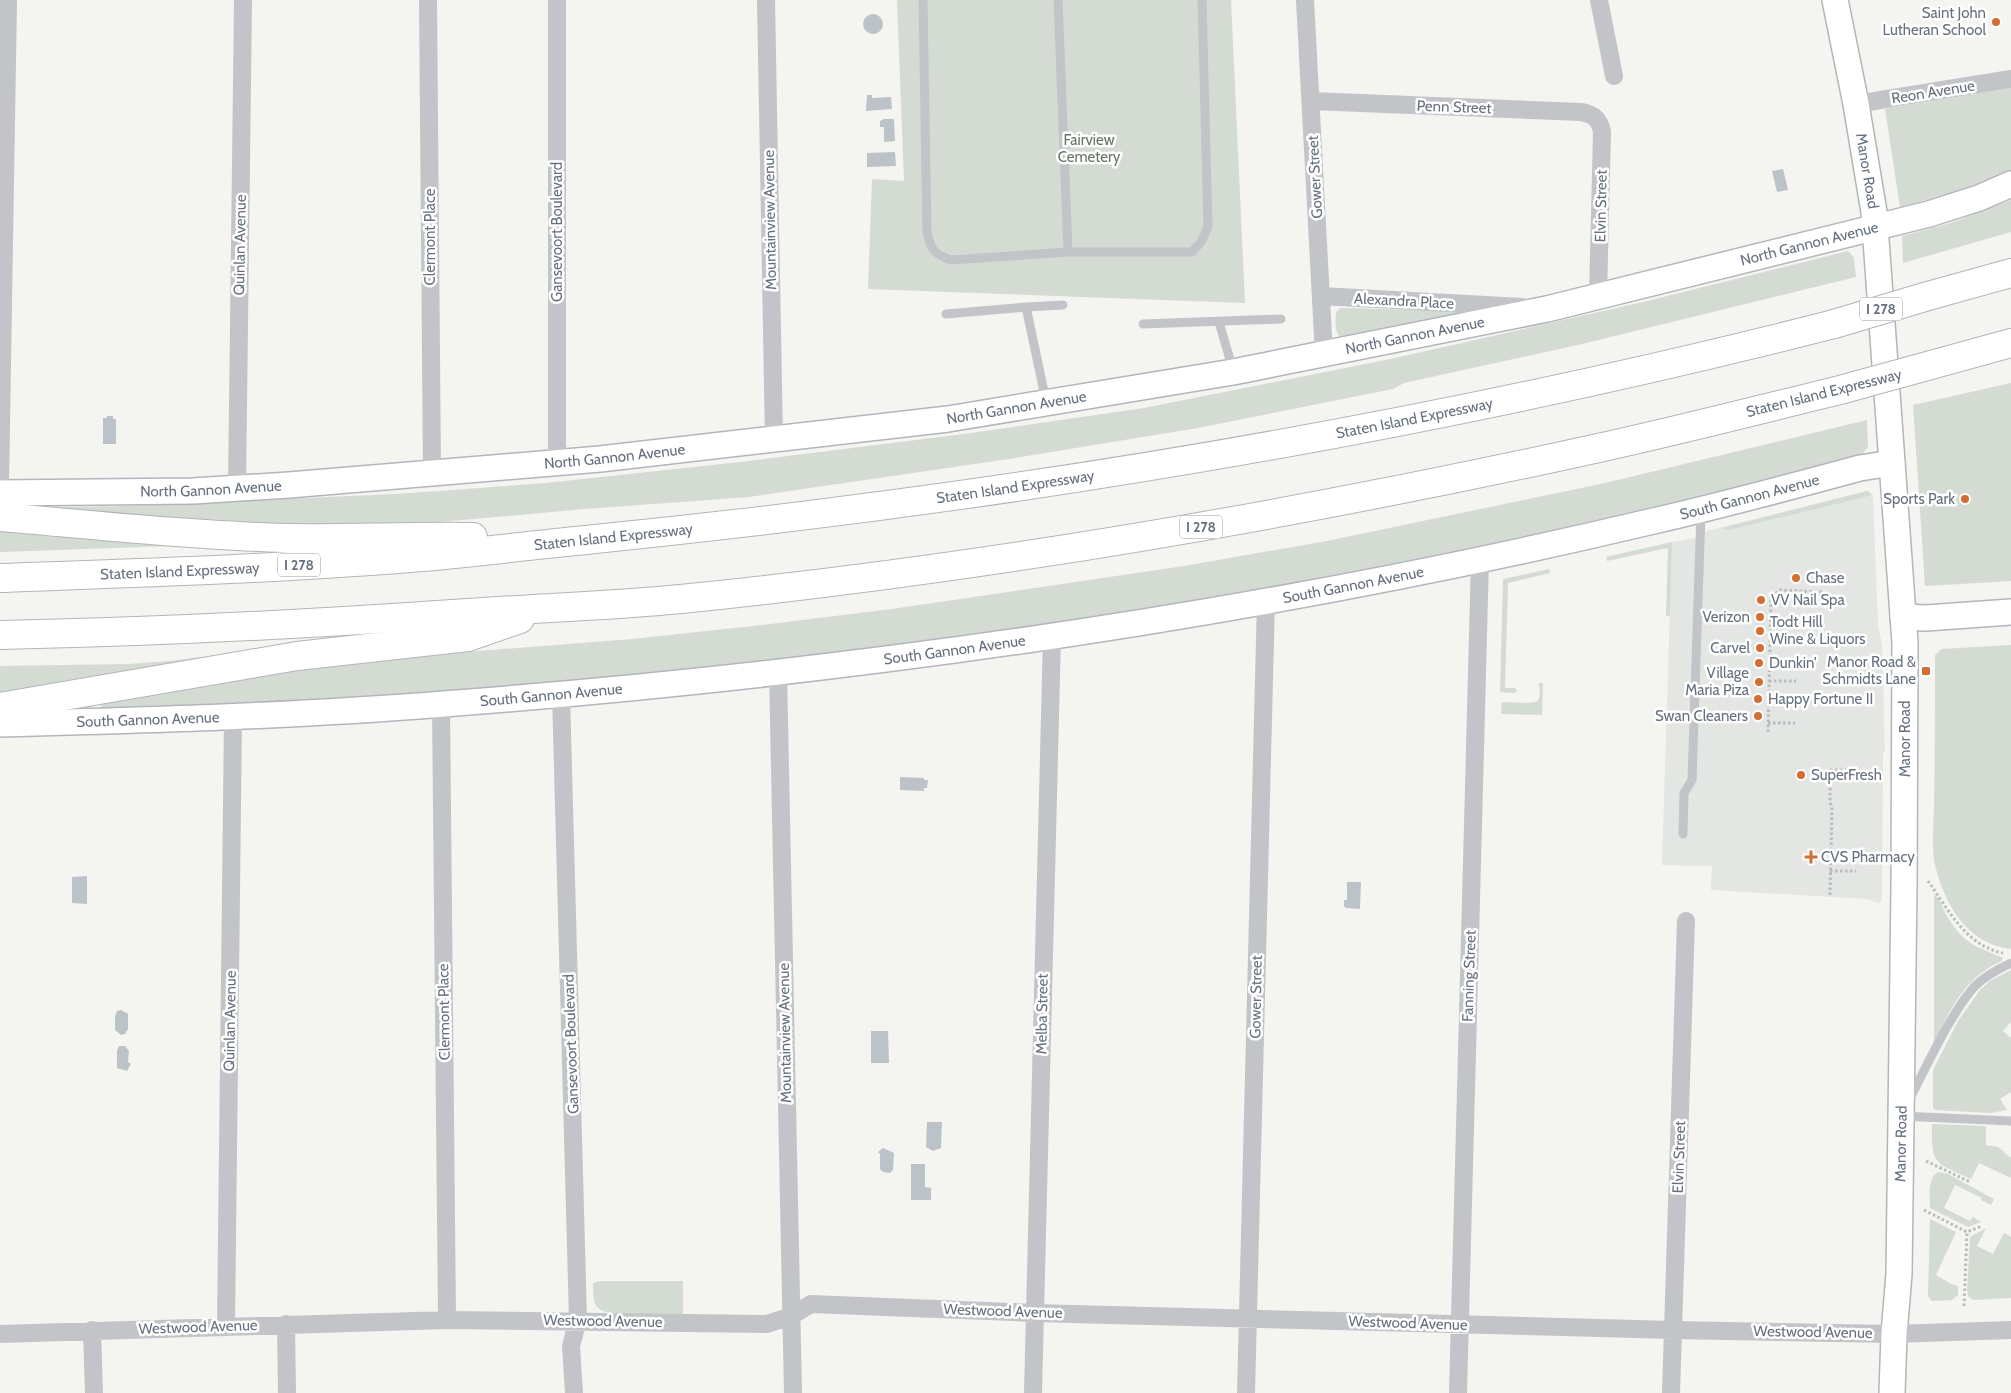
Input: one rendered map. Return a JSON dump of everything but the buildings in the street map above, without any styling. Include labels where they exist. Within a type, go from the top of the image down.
[{"type":"highway","points":[[1975,283],[2011,254]]},
{"type":"highway","name":"Staten Island Expressway","points":[[0,578],[288,566],[410,558],[846,512],[1032,486],[1278,445],[1402,422],[1593,382],[1834,324],[2011,273]]},
{"type":"highway","name":"Staten Island Expressway","points":[[0,635],[242,628],[678,599],[803,585],[1049,552],[1162,534],[1484,473],[1657,435],[1840,390],[2011,343]]},
{"type":"highway","points":[[0,517],[276,537],[597,538]]},
{"type":"highway","points":[[0,707],[298,656],[468,637],[552,608]]},
{"type":"street","points":[[0,486],[8,0]]},
{"type":"street","name":"Quinlan Avenue","points":[[237,489],[242,0]]},
{"type":"street","name":"Clermont Place","points":[[428,0],[432,473]]},
{"type":"street","name":"Gansevoort Boulevard","points":[[557,0],[557,464]]},
{"type":"street","name":"Mountainview Avenue","points":[[766,0],[774,440]]},
{"type":"street","name":"Gower Street","points":[[1305,0],[1312,101],[1324,354]]},
{"type":"street","points":[[1599,0],[1614,76]]},
{"type":"street","name":"Manor Road","points":[[1834,0],[1856,104],[1875,228],[1905,643],[1899,1274],[1892,1393]]},
{"type":"street","name":"Reon Avenue","points":[[1856,104],[2011,80]]},
{"type":"street","name":"Penn Street","points":[[1312,101],[1581,112],[1595,117]]},
{"type":"street","name":"Elvin Street","points":[[1595,117],[1601,124],[1602,132],[1598,296]]},
{"type":"street","name":"North Gannon Avenue","points":[[0,493],[237,489],[557,464],[948,419],[1047,404],[1233,372],[1547,309],[1875,228],[1961,204],[2011,184]]},
{"type":"street","name":"Alexandra Place","points":[[1321,296],[1547,309]]},
{"type":"street","name":"South Gannon Avenue","points":[[0,724],[232,717],[561,695],[778,672],[1052,636],[1266,600],[1480,559],[1701,510],[1860,468],[1892,463]]},
{"type":"street","name":"Fanning Street","points":[[1458,1393],[1480,559]]},
{"type":"street","name":"Gower Street","points":[[1246,1393],[1266,600]]},
{"type":"street","points":[[1903,617],[1926,618],[2011,612]]},
{"type":"street","name":"Melba Street","points":[[1033,1393],[1052,636]]},
{"type":"street","name":"Mountainview Avenue","points":[[778,672],[793,1393]]},
{"type":"street","name":"Gansevoort Boulevard","points":[[561,695],[578,1320],[571,1346],[574,1393]]},
{"type":"street","name":"Clermont Place","points":[[441,704],[447,1320]]},
{"type":"street","name":"Quinlan Avenue","points":[[226,1326],[232,717]]},
{"type":"street","name":"Elvin Street","points":[[1672,1393],[1686,921]]},
{"type":"street","name":"Westwood Avenue","points":[[0,1334],[447,1320],[578,1320],[767,1324],[791,1316],[811,1304],[1035,1313],[1673,1330],[1894,1334],[2011,1330]]},
{"type":"street","points":[[286,1324],[287,1393]]},
{"type":"street","points":[[92,1330],[94,1393]]},
{"type":"lane","points":[[923,0],[927,233],[932,249],[937,255],[951,260],[1068,252],[1192,252],[1201,242],[1208,227],[1202,0]]},
{"type":"lane","points":[[1058,0],[1068,252]]},
{"type":"lane","points":[[946,314],[1063,305]]},
{"type":"lane","points":[[1026,308],[1047,404]]},
{"type":"lane","points":[[1143,324],[1281,319]]},
{"type":"lane","points":[[1219,322],[1233,372]]},
{"type":"lane","points":[[1683,834],[1684,793],[1692,780],[1701,510]]},
{"type":"lane","points":[[2011,963],[1986,977],[1968,996],[1940,1041],[1901,1116],[2011,1122]]},
{"type":"path","points":[[1768,732],[1771,601],[1779,590],[1823,592]]},
{"type":"path","points":[[1770,636],[1797,636]]},
{"type":"path","points":[[1769,681],[1796,681]]},
{"type":"path","points":[[1768,723],[1796,723]]},
{"type":"path","points":[[1830,895],[1832,809],[1830,802],[1830,770],[1857,770]]},
{"type":"path","points":[[1830,871],[1856,871]]},
{"type":"path","points":[[1928,881],[1963,930],[1988,948],[2011,954]]},
{"type":"path","points":[[1926,1161],[1970,1182]]},
{"type":"path","points":[[1924,1210],[1967,1232],[1982,1226]]},
{"type":"path","points":[[1964,1306],[1967,1232]]},
{"type":"shaded area","points":[[873,14],[880,17],[883,24],[880,31],[873,34],[866,31],[863,24],[866,17]]},
{"type":"shaded area","points":[[867,95],[872,95],[872,98],[891,97],[892,109],[866,111]]},
{"type":"shaded area","points":[[894,119],[895,141],[884,142],[884,127],[880,127],[880,121]]},
{"type":"shaded area","points":[[895,152],[896,166],[867,167],[867,153]]},
{"type":"shaded area","points":[[1783,169],[1788,190],[1777,192],[1772,171]]},
{"type":"shaded area","points":[[107,416],[113,416],[113,419],[116,419],[116,444],[103,444],[103,418],[107,418]]},
{"type":"shaded area","points":[[1867,491],[1870,492],[1873,498],[1878,625],[1882,645],[1885,752],[1883,753],[1882,901],[1880,901],[1880,904],[1868,899],[1711,890],[1712,866],[1662,865],[1672,542],[1696,538],[1699,533]]},
{"type":"shaded area","points":[[900,777],[924,778],[924,780],[928,780],[927,788],[924,788],[924,791],[900,790]]},
{"type":"shaded area","points":[[87,876],[87,904],[72,903],[72,877]]},
{"type":"shaded area","points":[[1347,882],[1361,882],[1360,909],[1346,908],[1344,906],[1344,900],[1347,900]]},
{"type":"shaded area","points":[[121,1010],[128,1014],[128,1029],[125,1034],[121,1035],[115,1030],[115,1017],[117,1011]]},
{"type":"shaded area","points":[[871,1031],[888,1031],[889,1063],[871,1063]]},
{"type":"shaded area","points":[[119,1046],[125,1046],[129,1051],[128,1062],[131,1064],[127,1071],[117,1068],[117,1051]]},
{"type":"shaded area","points":[[927,1122],[942,1122],[941,1148],[933,1151],[926,1147]]},
{"type":"shaded area","points":[[883,1148],[894,1153],[893,1170],[890,1173],[883,1172],[880,1169],[880,1154],[878,1152]]},
{"type":"shaded area","points":[[911,1164],[925,1164],[925,1187],[931,1188],[931,1200],[911,1200]]},
{"type":"green space","name":"Fairview Cemetery","points":[[897,0],[1231,0],[1245,303],[868,289],[872,179],[904,181]]},
{"type":"green space","points":[[2011,88],[2011,170],[1977,186],[1900,207],[1885,109]]},
{"type":"green space","points":[[2011,200],[2011,232],[1903,263],[1902,236],[1951,223]]},
{"type":"green space","points":[[1848,251],[1854,258],[1856,277],[1578,345],[1404,383],[1393,389],[1198,428],[1009,459],[749,497],[585,509],[339,531],[18,508],[124,506],[396,494],[546,483],[740,462],[964,434],[1144,408],[1395,358],[1643,302]]},
{"type":"green space","points":[[1340,308],[1461,311],[1468,313],[1343,339],[1338,334],[1336,327],[1336,312]]},
{"type":"green space","name":"Sports Park","points":[[2011,383],[2011,581],[1925,586],[1913,405]]},
{"type":"green space","points":[[1867,420],[1868,447],[1863,453],[1864,459],[1635,512],[1406,561],[1110,614],[824,654],[681,670],[394,694],[250,703],[106,709],[100,706],[106,702],[353,661],[632,639],[762,625],[892,609],[1184,566],[1327,541],[1605,483]]},
{"type":"green space","points":[[1867,491],[1873,495],[1729,530],[1722,528]]},
{"type":"green space","points":[[0,528],[171,541],[171,546],[0,552]]},
{"type":"green space","points":[[1672,542],[1670,616],[1666,616],[1668,548],[1607,561],[1606,557]]},
{"type":"green space","points":[[1549,569],[1550,573],[1508,583],[1505,688],[1515,688],[1517,691],[1515,693],[1500,692],[1503,579]]},
{"type":"green space","points":[[2011,645],[2011,949],[1996,946],[1982,939],[1970,931],[1960,920],[1952,908],[1939,880],[1935,865],[1933,843],[1935,655],[1942,649]]},
{"type":"green space","points":[[260,650],[0,701],[0,666],[128,664]]},
{"type":"green space","points":[[1539,683],[1543,683],[1542,715],[1501,714],[1502,702],[1536,702],[1540,694]]},
{"type":"green space","points":[[1934,894],[1954,927],[1966,940],[2003,958],[2002,961],[1979,975],[1960,995],[1934,1043]]},
{"type":"green space","points":[[2011,970],[2011,1022],[2003,1031],[2011,1038],[2011,1092],[2000,1099],[2007,1110],[1990,1113],[1935,1110],[1933,1108],[1933,1070],[1958,1021],[1980,990],[1990,981]]},
{"type":"green space","points":[[1932,1124],[1986,1126],[1986,1145],[1998,1147],[2011,1158],[2011,1178],[1979,1163],[1971,1179],[1943,1165],[1934,1155]]},
{"type":"green space","points":[[1938,1172],[1948,1174],[1994,1199],[1991,1205],[1981,1200],[1982,1198],[1955,1185],[1944,1208],[1970,1221],[1973,1217],[1981,1222],[1968,1227],[1930,1208],[1932,1178]]},
{"type":"green space","points":[[1930,1219],[1956,1232],[1936,1275],[1958,1286],[1958,1295],[1952,1300],[1932,1301],[1928,1296]]},
{"type":"green space","points":[[1986,1228],[1977,1246],[1993,1254],[2004,1233],[2011,1237],[2011,1298],[1973,1300],[1968,1296],[1970,1237]]},
{"type":"green space","points":[[601,1281],[683,1281],[683,1317],[605,1312],[597,1306],[594,1299],[593,1283]]},
{"type":"place","name":"Saint John Lutheran School","points":[[1996,22]]},
{"type":"place","name":"Sports Park","points":[[1965,499]]},
{"type":"place","name":"Chase","points":[[1796,578]]},
{"type":"place","name":"VV Nail Spa","points":[[1761,600]]},
{"type":"place","name":"Verizon","points":[[1760,617]]},
{"type":"place","name":"Todt Hill Wine & Liquors","points":[[1760,631]]},
{"type":"place","name":"Carvel","points":[[1760,648]]},
{"type":"place","name":"Dunkin'","points":[[1759,663]]},
{"type":"place","name":"Manor Road & Schmidts Lane","points":[[1926,671]]},
{"type":"place","name":"Village Maria Piza","points":[[1759,682]]},
{"type":"place","name":"Happy Fortune II","points":[[1758,699]]},
{"type":"place","name":"Swan Cleaners","points":[[1758,716]]},
{"type":"place","name":"SuperFresh","points":[[1801,775]]},
{"type":"place","name":"CVS Pharmacy","points":[[1811,857]]}]
